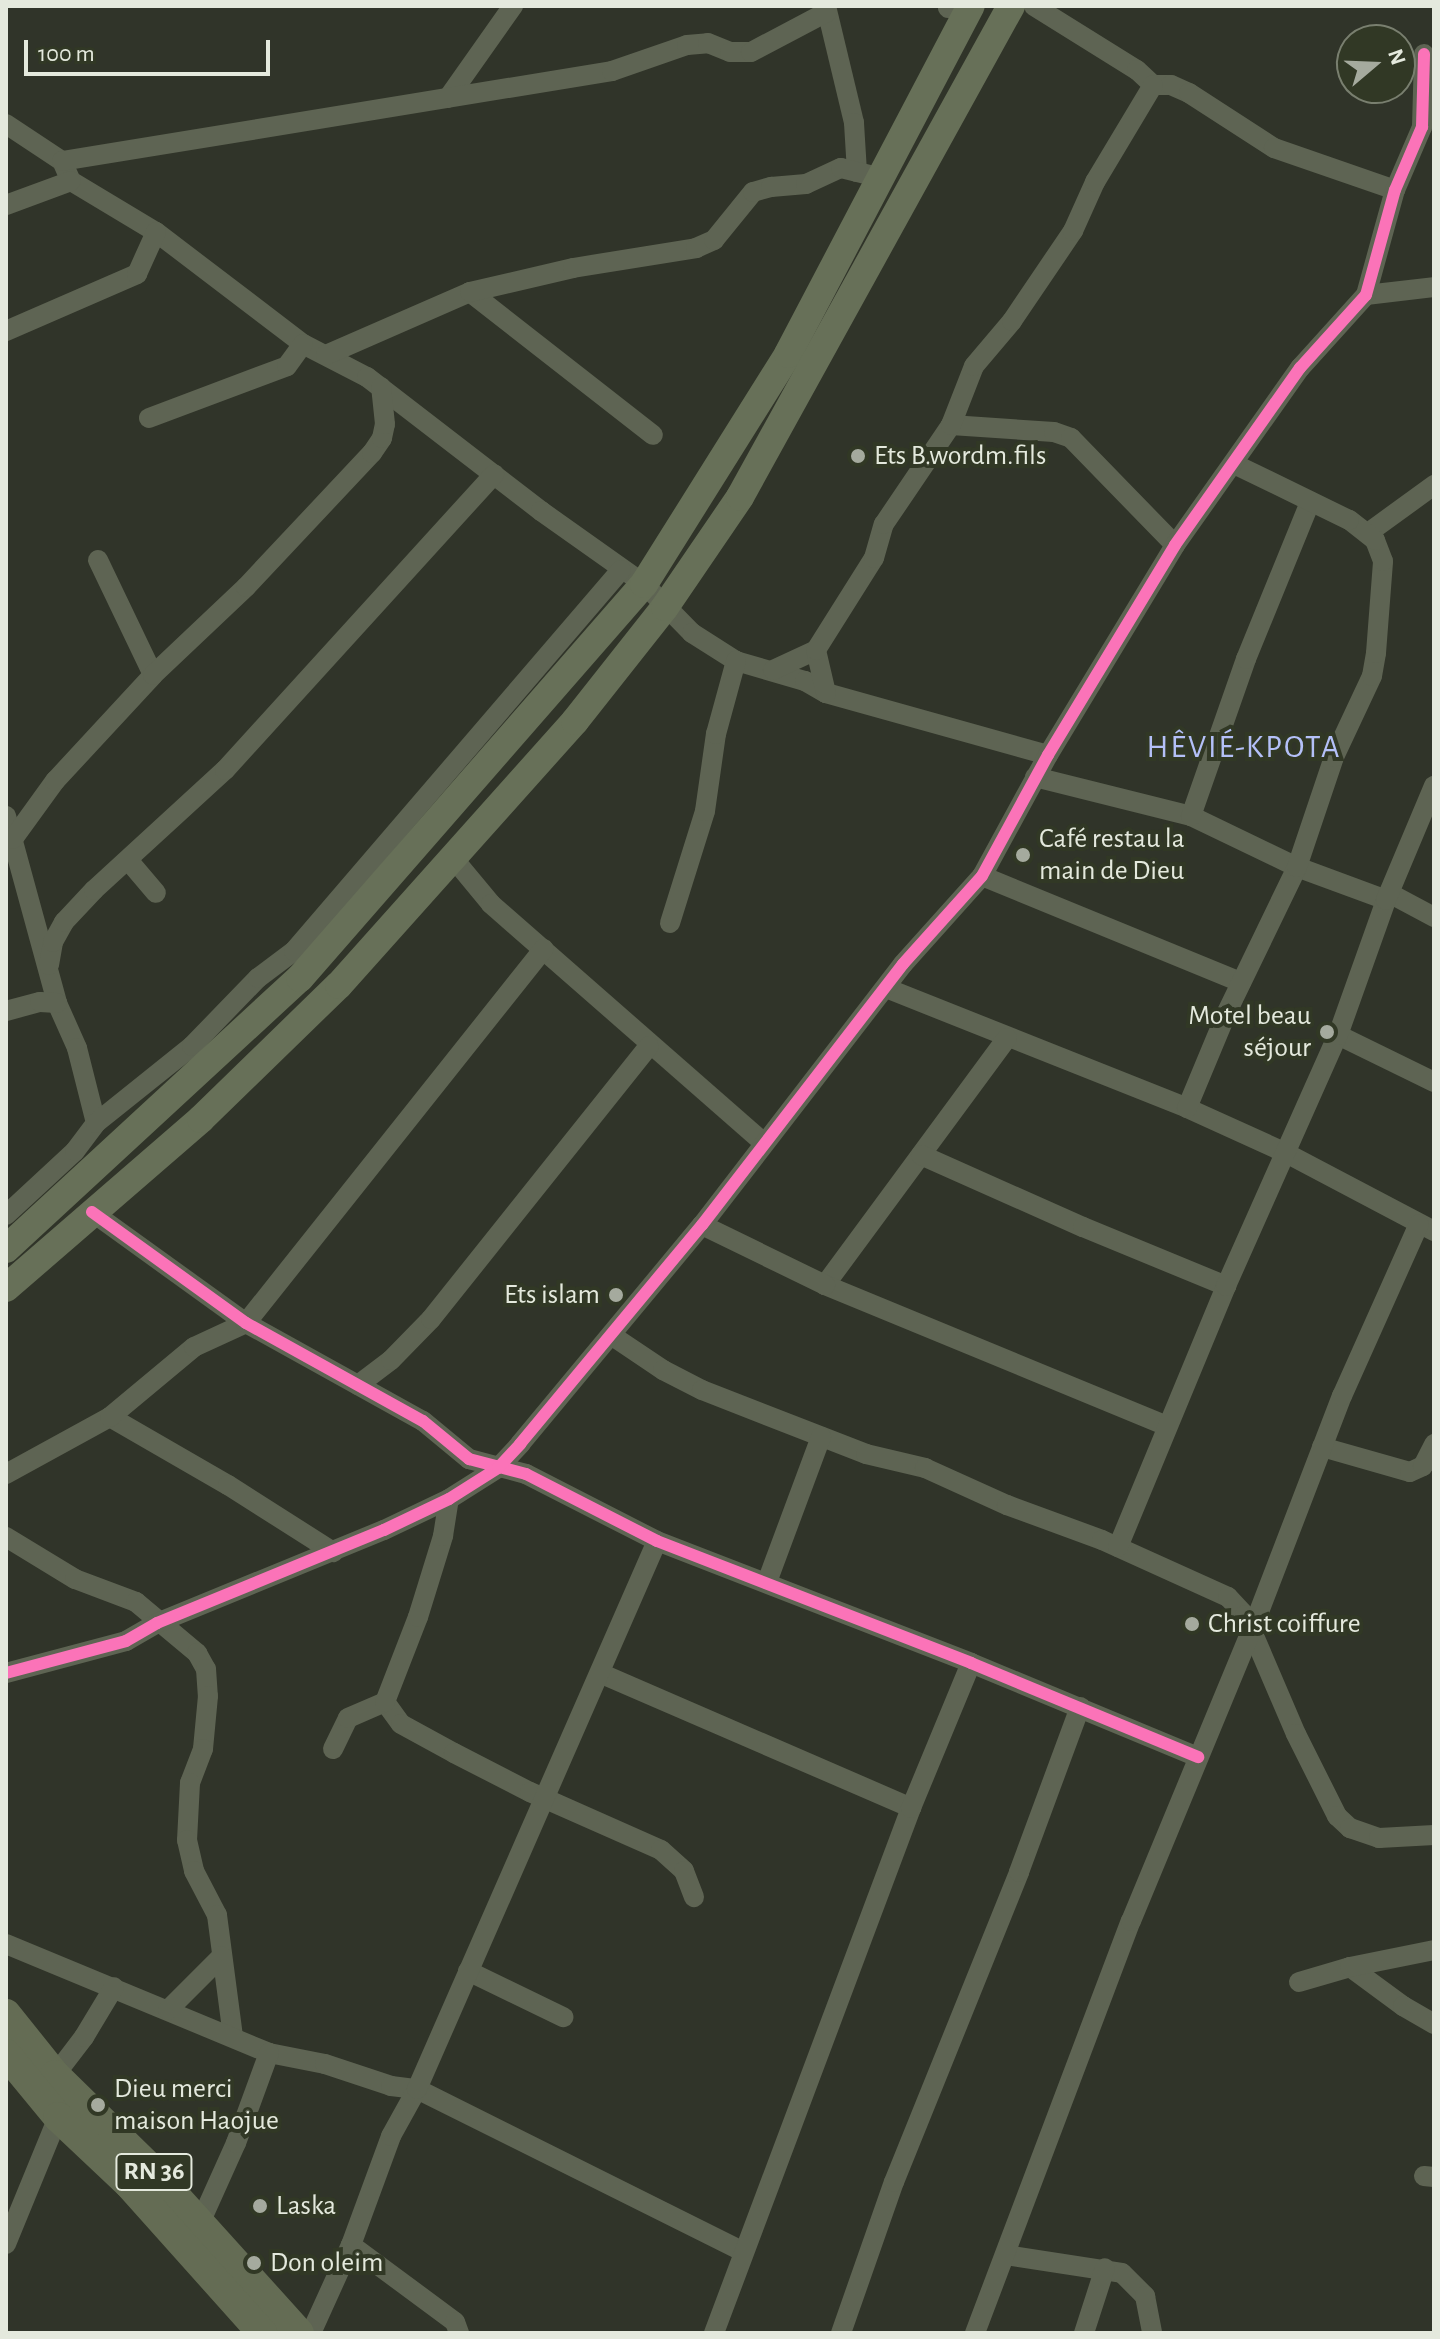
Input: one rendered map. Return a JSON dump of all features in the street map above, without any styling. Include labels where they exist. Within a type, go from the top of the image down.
[{"type":"main road","points":[[6,1249],[300,978],[632,577],[788,354],[869,175],[971,6]]},
{"type":"main road","points":[[6,1288],[201,1119],[339,985],[575,721],[665,607],[740,497],[1011,6]]},
{"type":"main road","name":"RN 36","points":[[6,2014],[55,2075],[200,2223],[299,2333]]},
{"type":"main road","name":"RN 36","points":[[6,2054],[58,2117],[129,2184],[262,2333]]},
{"type":"street","points":[[448,98],[513,6]]},
{"type":"street","points":[[1034,6],[1137,70],[1153,85],[1171,85],[1189,93],[1274,148],[1395,190]]},
{"type":"street","points":[[62,161],[612,71],[687,45],[708,43],[730,52],[751,52],[827,9],[869,175]]},
{"type":"street","points":[[6,1673],[126,1641],[157,1623],[333,1552],[449,1499],[498,1468],[702,1225],[886,988],[982,876],[1035,777],[1175,545],[1300,368],[1366,295],[1395,190],[1428,125],[1424,54]]},
{"type":"street","points":[[773,670],[816,650],[874,558],[884,524],[951,425],[967,378],[1073,231],[1095,182],[1153,85]]},
{"type":"street","points":[[6,124],[62,161],[71,181],[156,232],[303,344],[381,387],[596,547],[692,633],[736,661],[805,681],[826,693],[1048,755]]},
{"type":"street","points":[[326,355],[470,292],[573,268],[696,248],[714,240],[753,192],[806,184],[841,168],[869,175]]},
{"type":"street","points":[[6,205],[71,181]]},
{"type":"street","points":[[6,331],[137,274],[156,232]]},
{"type":"street","points":[[1366,295],[1434,287]]},
{"type":"street","points":[[470,292],[653,435]]},
{"type":"street","points":[[149,418],[287,366],[303,344]]},
{"type":"street","points":[[13,839],[55,781],[153,675],[246,587],[372,453],[382,438],[385,424],[381,387]]},
{"type":"street","points":[[951,425],[1054,432],[1071,438],[1175,545]]},
{"type":"street","points":[[1187,1108],[1241,982],[1297,867],[1334,757],[1375,664],[1383,561],[1375,540],[1368,533],[1234,464]]},
{"type":"street","points":[[49,965],[53,942],[64,922],[225,770],[494,474]]},
{"type":"street","points":[[1368,533],[1434,485]]},
{"type":"street","points":[[1191,816],[1246,659],[1310,502]]},
{"type":"street","points":[[98,560],[153,675]]},
{"type":"street","points":[[6,1215],[75,1151],[96,1123],[192,1046],[258,978],[294,951],[632,577]]},
{"type":"street","points":[[816,650],[826,693]]},
{"type":"street","points":[[670,923],[705,811],[716,734],[736,661]]},
{"type":"street","points":[[1035,777],[1191,816],[1297,867],[1388,897],[1434,917]]},
{"type":"street","points":[[1118,1547],[1226,1286],[1338,1035],[1388,897],[1434,786]]},
{"type":"street","points":[[6,816],[57,1003],[77,1048],[96,1123]]},
{"type":"street","points":[[453,858],[491,904],[649,1046],[764,1143]]},
{"type":"street","points":[[128,860],[156,893]]},
{"type":"street","points":[[982,876],[1133,941],[1241,982]]},
{"type":"street","points":[[6,1474],[110,1417],[194,1347],[246,1323],[543,949]]},
{"type":"street","points":[[886,988],[1187,1108],[1286,1153],[1426,1228],[1322,1447],[1252,1629],[1131,1921],[975,2333]]},
{"type":"street","points":[[6,1011],[40,1002],[57,1003]]},
{"type":"street","points":[[1338,1035],[1434,1082]]},
{"type":"street","points":[[825,1285],[1007,1038]]},
{"type":"street","points":[[358,1385],[391,1360],[431,1319],[649,1046]]},
{"type":"street","points":[[921,1155],[1226,1286]]},
{"type":"street","points":[[92,1212],[246,1323],[423,1421],[469,1459],[526,1474],[657,1541],[971,1663],[1198,1757]]},
{"type":"street","points":[[702,1225],[825,1285],[1167,1426]]},
{"type":"street","points":[[611,1335],[680,1380],[866,1454],[925,1468],[1007,1505],[1118,1547],[1228,1597],[1245,1615],[1252,1629],[1296,1734],[1337,1816],[1350,1828],[1379,1838],[1434,1835]]},
{"type":"street","points":[[110,1417],[228,1485],[333,1552]]},
{"type":"street","points":[[767,1582],[821,1437]]},
{"type":"street","points":[[1322,1447],[1410,1472],[1423,1466],[1434,1444]]},
{"type":"street","points":[[333,1749],[348,1718],[385,1702],[418,1617],[443,1536],[449,1499]]},
{"type":"street","points":[[6,1537],[75,1579],[136,1602],[157,1623],[197,1653],[206,1669],[206,1722],[203,1749],[190,1783],[187,1840],[194,1871],[217,1915],[233,2037]]},
{"type":"street","points":[[311,2333],[351,2245],[391,2136],[417,2089],[544,1797],[602,1674],[657,1541]]},
{"type":"street","points":[[714,2333],[911,1808],[971,1663]]},
{"type":"street","points":[[602,1674],[911,1808]]},
{"type":"street","points":[[385,1702],[401,1724],[544,1797],[661,1850],[684,1871],[694,1897]]},
{"type":"street","points":[[841,2333],[894,2182],[1019,1872],[1080,1707]]},
{"type":"street","points":[[6,1944],[269,2053],[325,2064],[391,2086],[417,2089],[744,2252]]},
{"type":"street","points":[[1299,1982],[1350,1967],[1434,1950]]},
{"type":"street","points":[[168,2010],[222,1956]]},
{"type":"street","points":[[1350,1967],[1403,2006],[1434,2024]]},
{"type":"street","points":[[468,1971],[563,2017]]},
{"type":"street","points":[[55,2075],[84,2037],[114,1987]]},
{"type":"street","points":[[200,2223],[236,2143],[269,2053]]},
{"type":"street","points":[[6,2244],[58,2117]]},
{"type":"street","points":[[351,2245],[455,2322],[459,2333]]},
{"type":"street","points":[[1006,2255],[1122,2273],[1145,2296],[1152,2333]]},
{"type":"street","points":[[1084,2333],[1105,2268]]},
{"type":"cycle path","points":[[6,1673],[126,1641],[157,1623],[384,1530],[449,1499],[498,1468],[520,1444],[702,1225],[903,964],[982,876],[1048,755],[1175,545],[1300,368],[1366,295],[1395,190],[1422,127],[1424,54]]},
{"type":"cycle path","points":[[92,1212],[246,1323],[423,1421],[469,1459],[526,1474],[657,1541],[971,1663],[1198,1757]]},
{"type":"place","name":"Ets B.wordm.fils","points":[[858,456]]},
{"type":"place","name":"Café restau la main de Dieu","points":[[1023,855]]},
{"type":"place","name":"Motel beau séjour","points":[[1327,1032]]},
{"type":"place","name":"Ets islam","points":[[616,1295]]},
{"type":"place","name":"Christ coiffure","points":[[1192,1624]]},
{"type":"place","name":"Dieu merci maison Haojue","points":[[98,2105]]},
{"type":"place","name":"Laska","points":[[260,2206]]},
{"type":"place","name":"Don oleim","points":[[254,2263]]},
{"type":"district","name":"HÊVIÉ-KPOTA","points":[[1244,747]]}]
